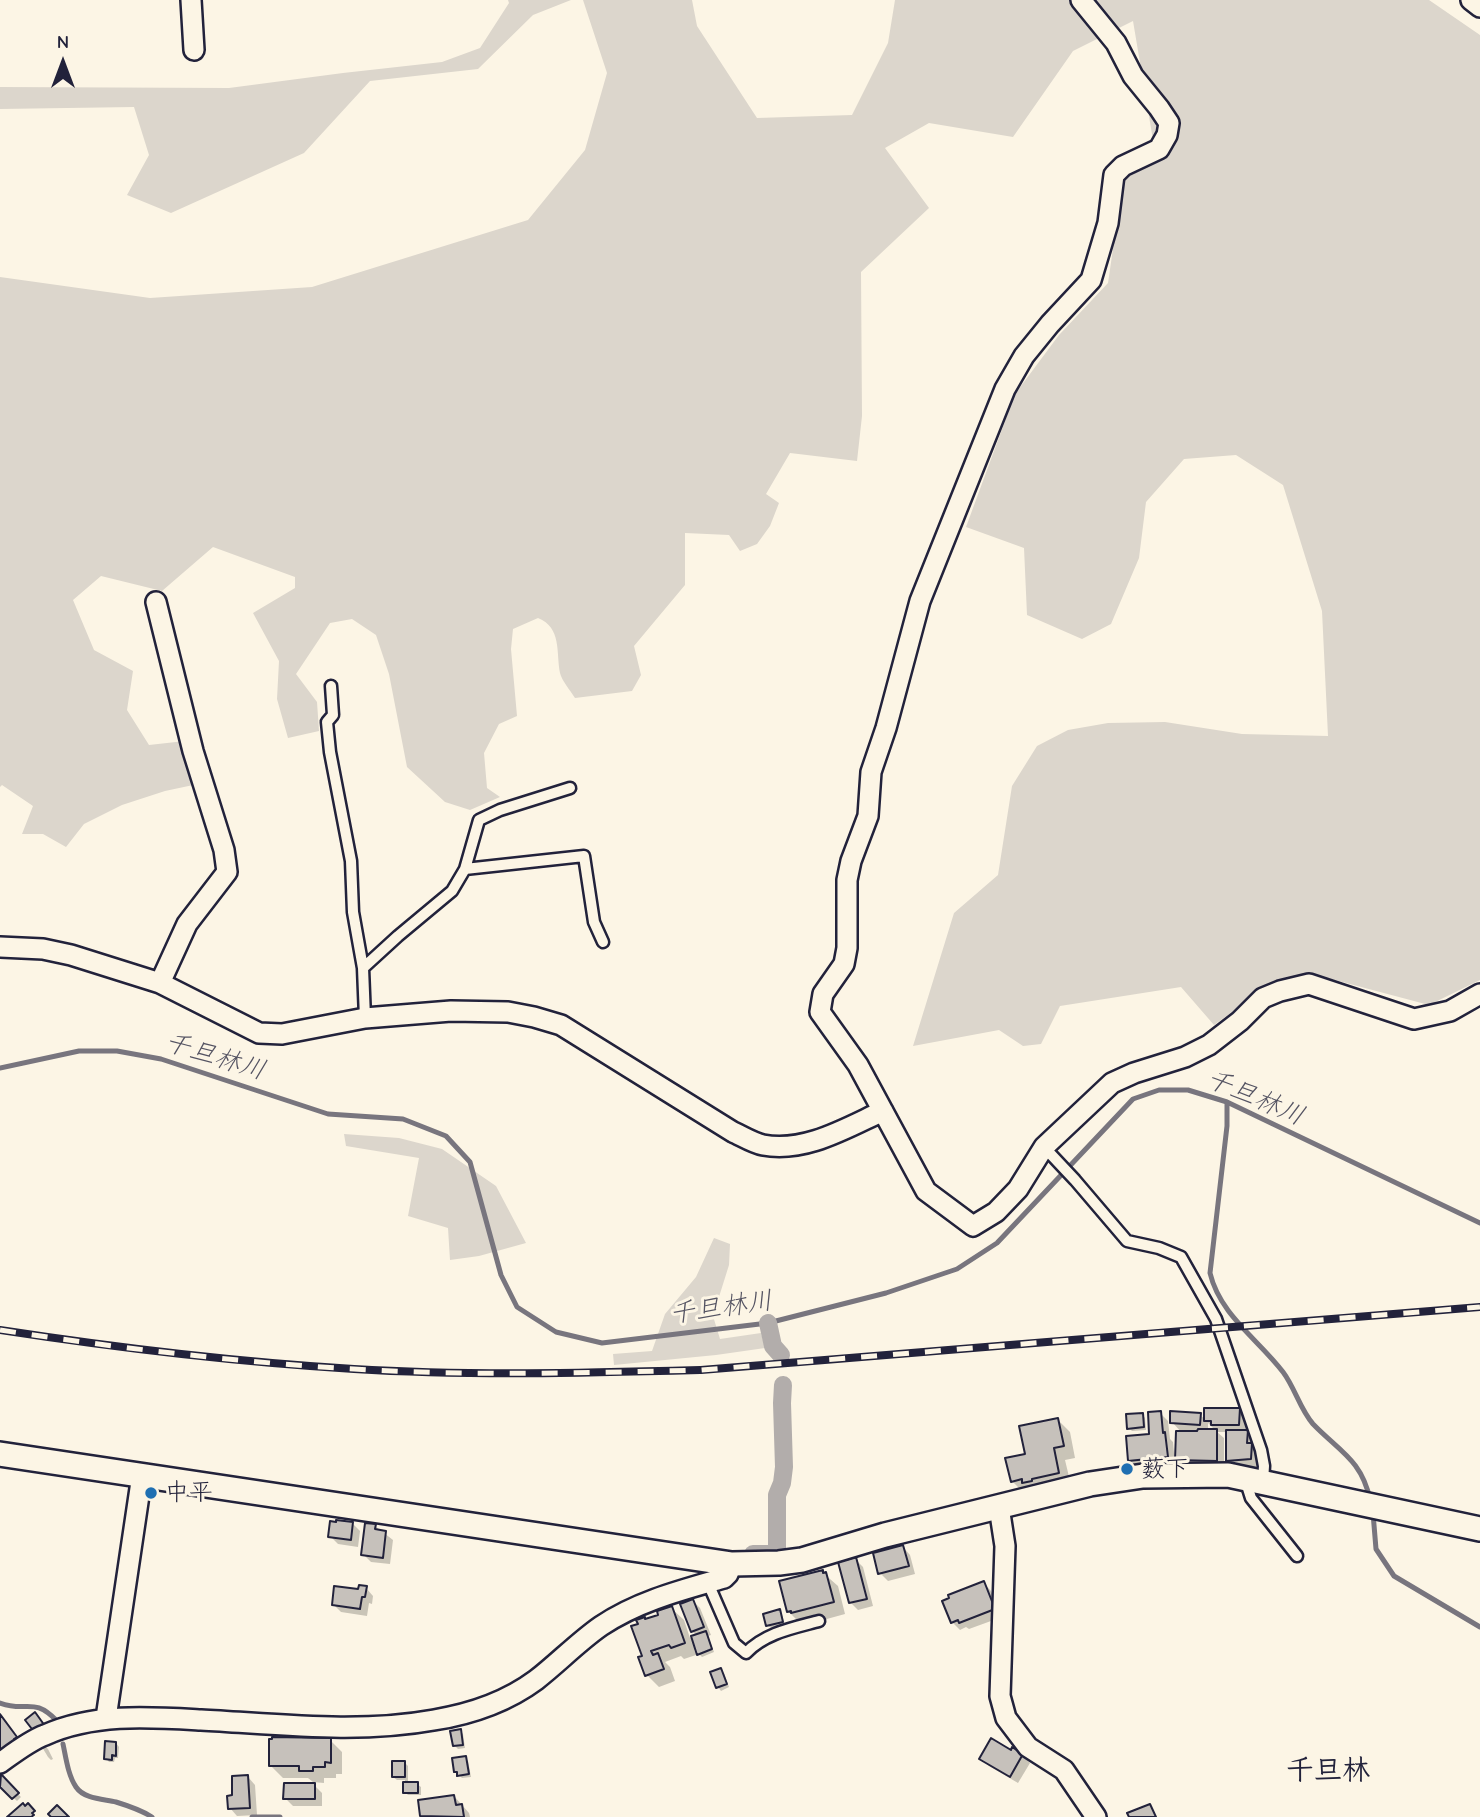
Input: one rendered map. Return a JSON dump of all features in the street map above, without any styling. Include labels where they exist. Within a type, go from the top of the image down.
[{"type":"street","points":[[191,0],[194,50]]},
{"type":"street","points":[[1081,0],[1116,43],[1133,76],[1169,123],[1167,135],[1159,149],[1123,166],[1114,175],[1108,223],[1091,280],[1024,356],[1005,389],[920,601],[886,728],[871,772],[868,816],[851,861],[847,880],[847,948],[844,964],[823,994],[820,1012],[858,1065],[926,1191],[973,1226],[996,1212],[1018,1189],[1044,1147],[1112,1083],[1185,1057],[1209,1045],[1240,1021],[1263,998],[1280,990],[1309,984],[1414,1019],[1450,1011],[1480,994]]},
{"type":"street","points":[[1471,0],[1480,8]]},
{"type":"street","points":[[156,602],[193,751],[224,850],[227,872],[187,924],[160,983]]},
{"type":"street","points":[[0,947],[43,949],[71,955],[160,983],[259,1033],[282,1034],[365,1018],[451,1011],[508,1012],[534,1017],[561,1026],[733,1132],[761,1145],[786,1147],[812,1142],[883,1111]]},
{"type":"street","points":[[0,1454],[732,1564],[802,1560],[885,1535],[1090,1485],[1143,1476],[1214,1474],[1254,1479],[1480,1530]]},
{"type":"street","points":[[106,1718],[142,1475]]},
{"type":"street","points":[[999,1507],[1005,1546],[1000,1696],[1006,1718],[1028,1747],[1065,1770],[1096,1817]]},
{"type":"street","points":[[0,1763],[44,1735],[106,1718],[176,1718],[348,1727],[397,1726],[465,1714],[491,1706],[534,1681],[614,1619],[650,1600],[724,1578],[732,1564]]},
{"type":"lane","points":[[331,686],[333,715],[327,722],[330,752],[351,861],[353,912],[363,968],[365,1018]]},
{"type":"lane","points":[[363,968],[452,891],[465,869],[479,821],[500,810],[570,788]]},
{"type":"lane","points":[[465,869],[584,856],[594,922],[603,942]]},
{"type":"lane","points":[[1044,1147],[1127,1241],[1159,1248],[1181,1257],[1216,1319],[1261,1450],[1264,1466],[1254,1479],[1251,1497],[1297,1556]]},
{"type":"lane","points":[[708,1583],[734,1643],[746,1653],[769,1636],[819,1621]]},
{"type":"shaded area","points":[[508,0],[571,0],[533,15],[478,69],[370,81],[304,153],[171,213],[127,195],[149,155],[134,107],[0,109],[0,87],[229,88],[442,62],[480,48],[509,3]]},
{"type":"shaded area","points":[[583,0],[692,0],[697,26],[757,118],[852,115],[888,43],[895,0],[1429,0],[1480,35],[1480,980],[1429,1005],[1316,975],[1272,983],[1214,1025],[1181,987],[1060,1006],[1041,1044],[1023,1046],[999,1030],[913,1046],[954,913],[998,875],[1012,786],[1037,746],[1068,730],[1108,723],[1165,722],[1242,734],[1328,736],[1322,611],[1283,485],[1236,455],[1184,459],[1146,502],[1139,558],[1111,624],[1082,639],[1027,615],[1024,548],[966,527],[1015,394],[1059,335],[1108,283],[1123,180],[1155,152],[1133,21],[1073,51],[1013,137],[929,123],[885,148],[929,208],[861,272],[862,416],[857,461],[790,453],[766,494],[779,503],[770,526],[757,544],[740,551],[729,535],[685,533],[685,585],[634,646],[641,675],[632,691],[575,698],[561,676],[556,641],[546,622],[538,618],[513,629],[511,649],[517,716],[499,724],[484,753],[487,788],[500,797],[470,810],[445,802],[407,767],[389,674],[376,635],[352,619],[330,623],[296,674],[317,702],[319,731],[288,738],[277,699],[279,661],[253,613],[295,588],[295,577],[213,547],[162,591],[101,576],[73,600],[94,650],[133,671],[127,710],[149,745],[185,741],[198,784],[122,805],[84,824],[66,847],[43,834],[22,834],[33,806],[2,785],[0,787],[0,277],[150,298],[312,287],[528,220],[585,150],[607,73]]},
{"type":"shaded area","points":[[344,1134],[399,1138],[442,1149],[496,1186],[526,1243],[479,1256],[450,1260],[448,1228],[408,1216],[419,1158],[346,1146]]},
{"type":"shaded area","points":[[714,1238],[730,1244],[729,1265],[713,1316],[720,1339],[761,1333],[765,1348],[614,1365],[613,1354],[652,1351],[665,1314],[696,1277]]},
{"type":"building","points":[[1204,1408],[1240,1408],[1239,1425],[1211,1425],[1211,1421],[1204,1421]]},
{"type":"building","points":[[1161,1411],[1168,1457],[1128,1461],[1126,1436],[1149,1434],[1148,1412]]},
{"type":"building","points":[[1170,1411],[1201,1413],[1200,1425],[1170,1423]]},
{"type":"building","points":[[1143,1413],[1144,1427],[1127,1429],[1126,1414]]},
{"type":"building","points":[[1058,1418],[1064,1446],[1054,1448],[1059,1473],[1022,1483],[1022,1479],[1011,1482],[1005,1458],[1025,1454],[1019,1426]]},
{"type":"building","points":[[1217,1429],[1217,1461],[1175,1460],[1176,1431]]},
{"type":"building","points":[[1226,1430],[1248,1430],[1247,1443],[1252,1443],[1251,1459],[1226,1461]]},
{"type":"building","points":[[330,1521],[353,1522],[351,1540],[328,1537]]},
{"type":"building","points":[[365,1523],[376,1524],[375,1529],[386,1531],[383,1558],[361,1555]]},
{"type":"building","points":[[903,1545],[909,1566],[878,1574],[873,1553]]},
{"type":"building","points":[[856,1557],[867,1599],[849,1603],[838,1562]]},
{"type":"building","points":[[823,1570],[823,1573],[826,1572],[834,1602],[787,1612],[779,1581]]},
{"type":"building","points":[[984,1581],[995,1609],[959,1623],[958,1620],[951,1623],[942,1601],[949,1598],[948,1595]]},
{"type":"building","points":[[359,1585],[367,1586],[360,1609],[332,1605],[334,1586],[358,1589]]},
{"type":"building","points":[[693,1599],[704,1627],[691,1632],[680,1604]]},
{"type":"building","points":[[672,1606],[685,1643],[651,1651],[653,1655],[658,1653],[664,1669],[645,1676],[638,1657],[642,1656],[631,1626],[638,1624],[636,1620],[658,1615],[657,1611]]},
{"type":"building","points":[[780,1609],[783,1622],[766,1626],[763,1614]]},
{"type":"building","points":[[706,1631],[712,1649],[697,1655],[691,1636]]},
{"type":"building","points":[[721,1668],[727,1684],[716,1688],[710,1672]]},
{"type":"building","points":[[35,1712],[45,1726],[35,1733],[25,1720]]},
{"type":"building","points":[[0,1714],[17,1737],[15,1742],[0,1751]]},
{"type":"building","points":[[461,1729],[463,1745],[453,1746],[450,1731]]},
{"type":"building","points":[[331,1738],[331,1763],[325,1762],[325,1767],[313,1767],[313,1771],[299,1771],[299,1766],[269,1766],[269,1739]]},
{"type":"building","points":[[991,1738],[1023,1754],[1010,1777],[979,1759]]},
{"type":"building","points":[[105,1741],[116,1742],[116,1756],[112,1755],[112,1760],[104,1759]]},
{"type":"building","points":[[466,1756],[469,1774],[457,1776],[452,1758]]},
{"type":"building","points":[[392,1761],[405,1761],[405,1777],[392,1777]]},
{"type":"building","points":[[1,1774],[19,1793],[12,1799],[0,1787]]},
{"type":"building","points":[[248,1775],[250,1808],[228,1809],[227,1796],[232,1795],[232,1776]]},
{"type":"building","points":[[403,1782],[418,1782],[418,1793],[403,1793]]},
{"type":"building","points":[[284,1783],[315,1783],[315,1799],[283,1799]]},
{"type":"building","points":[[454,1795],[456,1805],[462,1804],[464,1817],[420,1816],[418,1800]]},
{"type":"building","points":[[23,1803],[25,1806],[28,1803],[35,1811],[32,1813],[34,1815],[7,1817]]},
{"type":"building","points":[[1150,1804],[1156,1817],[1129,1817],[1127,1813]]},
{"type":"building","points":[[57,1805],[69,1817],[51,1817],[48,1814]]},
{"type":"waterway","name":"千旦林川","points":[[0,1068],[79,1051],[117,1051],[161,1059],[328,1114],[403,1119],[446,1136],[470,1162],[501,1275],[517,1307],[556,1332],[602,1343],[768,1323],[886,1293],[957,1269],[997,1243],[1133,1099],[1159,1090],[1188,1090],[1227,1102],[1480,1223]]},
{"type":"waterway","points":[[1227,1102],[1227,1126],[1210,1273],[1215,1288],[1231,1314],[1283,1372],[1313,1424],[1355,1465],[1370,1500]]},
{"type":"waterway","points":[[768,1323],[773,1346],[781,1355]]},
{"type":"waterway","points":[[753,1554],[774,1554],[777,1549],[777,1495],[784,1467],[783,1385]]},
{"type":"waterway","points":[[1373,1513],[1376,1549],[1394,1576],[1480,1627]]},
{"type":"waterway","points":[[0,1703],[36,1707],[49,1713],[57,1721]]},
{"type":"waterway","points":[[63,1744],[71,1777],[79,1791],[152,1817]]},
{"type":"waterway","points":[[252,1817],[280,1817]]},
{"type":"railway","points":[[0,1330],[177,1354],[310,1366],[441,1373],[571,1373],[701,1370],[1480,1307]]},
{"type":"place","name":"薮下","points":[[1127,1469]]},
{"type":"place","name":"中平","points":[[151,1493]]},
{"type":"district","name":"千旦林","points":[[1328,1771]]}]
